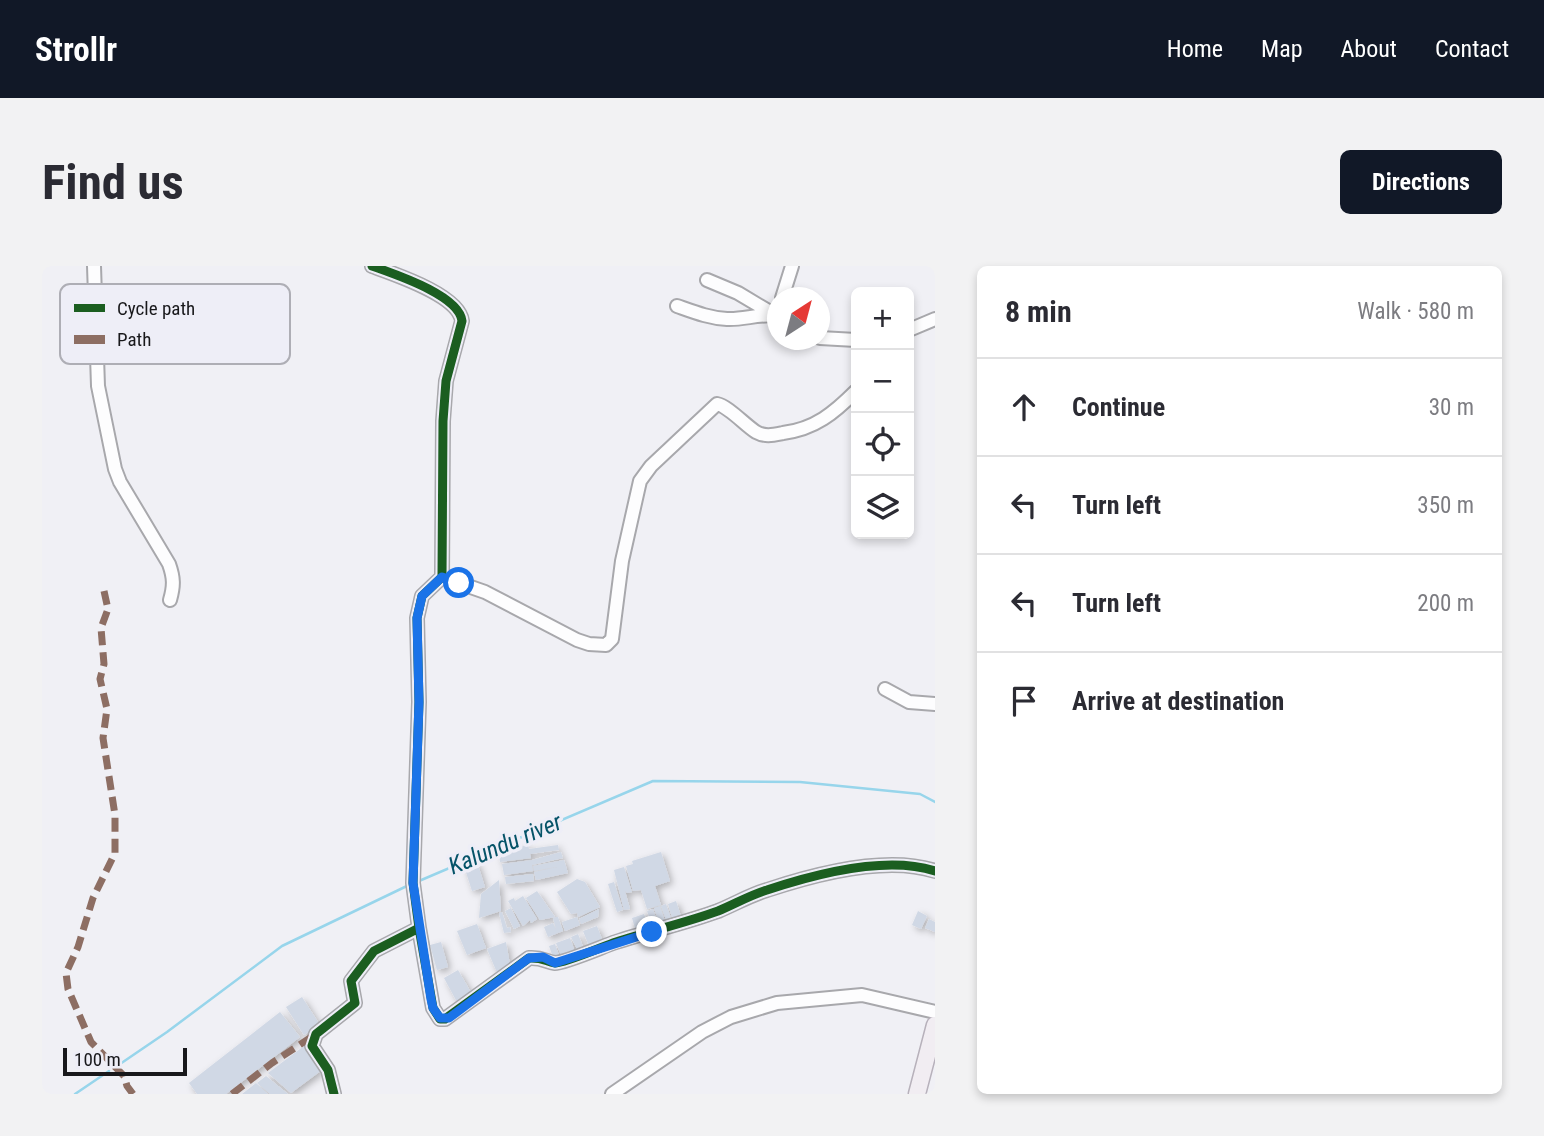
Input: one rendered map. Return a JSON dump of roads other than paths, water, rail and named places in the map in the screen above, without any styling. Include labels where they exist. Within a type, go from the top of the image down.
[{"type":"main road","points":[[917,1094],[935,1025]]},
{"type":"street","points":[[94,266],[95,284]]},
{"type":"street","points":[[372,266],[422,286],[452,304],[462,317],[446,382],[442,432],[442,577],[422,596],[417,618],[419,715],[413,883],[433,1008],[440,1018],[445,1019],[529,958],[543,957],[555,963],[564,961],[719,910],[765,890],[818,875],[858,868],[896,866],[924,867],[935,871]]},
{"type":"street","points":[[785,287],[792,266]]},
{"type":"street","points":[[707,280],[738,293],[767,310]]},
{"type":"street","points":[[677,306],[709,317],[729,319],[767,316]]},
{"type":"street","points":[[914,328],[935,319]]},
{"type":"street","points":[[830,339],[851,340]]},
{"type":"street","points":[[97,364],[101,409],[120,482],[172,571],[174,589],[170,600]]},
{"type":"street","points":[[442,577],[485,592],[576,640],[606,645],[612,639],[622,561],[637,488],[651,466],[717,404],[724,405],[755,431],[770,435],[795,432],[826,419],[851,396]]},
{"type":"street","points":[[885,689],[909,702],[935,704]]},
{"type":"street","points":[[334,1094],[328,1070],[312,1046],[316,1034],[355,1003],[351,981],[374,951],[419,928]]},
{"type":"street","points":[[612,1094],[702,1032],[731,1017],[777,1003],[862,995],[935,1012]]},
{"type":"waterway","name":"Kalundu river","points":[[419,881],[653,781],[800,782],[920,794],[935,802]]},
{"type":"waterway","name":"Kalundu river","points":[[120,1064],[282,946],[409,885]]},
{"type":"waterway","name":"Kalundu river","points":[[75,1094],[109,1071]]}]
